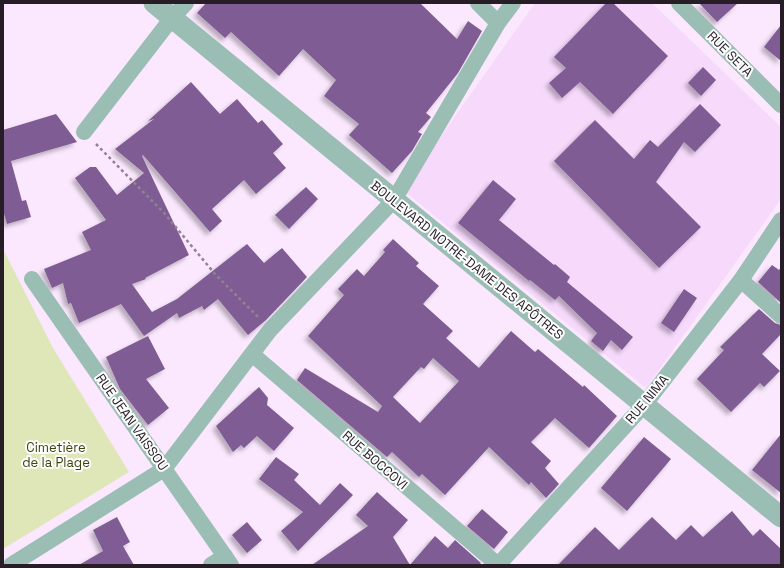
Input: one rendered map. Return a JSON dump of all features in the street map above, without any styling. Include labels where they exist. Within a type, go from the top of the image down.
[{"type":"street","name":"BOULEVARD NOTRE-DAME DES APÔTRES","points":[[154,3],[781,517]]},
{"type":"street","points":[[84,132],[172,18],[186,3]]},
{"type":"street","points":[[478,3],[498,23]]},
{"type":"street","points":[[11,565],[164,469],[270,330],[394,200],[498,23],[513,3]]},
{"type":"street","name":"RUE SETA","points":[[679,3],[781,105]]},
{"type":"street","name":"RUE NIMA","points":[[498,565],[644,405],[741,280],[781,220]]},
{"type":"street","name":"RUE JEAN VAISSOU","points":[[32,279],[228,561]]},
{"type":"street","points":[[741,280],[781,316]]},
{"type":"street","name":"RUE BOCCOVI","points":[[252,354],[498,565]]},
{"type":"street","points":[[211,565],[228,561]]},
{"type":"path","points":[[84,132],[164,213],[215,274],[270,330]]},
{"type":"shaded area","points":[[535,3],[652,3],[781,127],[781,199],[646,388],[403,190]]},
{"type":"green space","name":"Cimetière de la Plage","points":[[3,249],[53,348],[129,472],[3,549]]},
{"type":"building","points":[[206,3],[420,3],[457,39],[468,21],[482,31],[458,73],[426,113],[431,117],[418,132],[422,134],[412,151],[392,173],[349,135],[359,124],[324,96],[336,80],[303,49],[279,76],[231,32],[225,38],[197,13]]},
{"type":"building","points":[[606,3],[613,3],[668,56],[613,114],[580,82],[562,98],[549,83],[566,68],[554,57]]},
{"type":"building","points":[[699,3],[738,3],[717,22]]},
{"type":"building","points":[[781,25],[781,61],[764,47]]},
{"type":"building","points":[[703,67],[716,80],[701,96],[688,83]]},
{"type":"building","points":[[191,82],[220,114],[237,99],[258,123],[262,120],[283,144],[273,153],[286,168],[256,194],[244,180],[212,209],[222,221],[210,232],[143,155],[142,156],[189,255],[145,278],[146,279],[132,284],[152,312],[177,299],[247,244],[264,263],[282,248],[307,277],[266,320],[248,335],[218,299],[204,310],[202,306],[179,318],[177,313],[144,336],[121,304],[79,323],[71,303],[68,304],[63,283],[52,288],[44,269],[91,250],[82,232],[106,220],[75,178],[90,167],[96,167],[117,195],[144,173],[115,149],[154,119],[148,121]]},
{"type":"building","points":[[700,104],[721,125],[695,152],[684,142],[656,182],[701,227],[659,268],[554,161],[595,120],[634,159],[650,140],[658,147]]},
{"type":"building","points":[[56,114],[77,142],[11,161],[22,201],[26,200],[31,217],[7,224],[3,210],[3,130]]},
{"type":"building","points":[[493,180],[516,199],[499,220],[570,277],[567,282],[633,337],[622,350],[611,340],[603,351],[591,341],[597,333],[559,296],[555,300],[530,280],[529,281],[458,223]]},
{"type":"building","points":[[306,187],[318,199],[289,229],[275,215]]},
{"type":"building","points":[[393,239],[419,263],[416,266],[439,286],[423,304],[453,331],[446,338],[479,368],[511,331],[535,352],[538,349],[583,387],[584,385],[617,416],[589,448],[555,418],[531,442],[551,461],[545,468],[559,484],[546,498],[531,482],[529,485],[489,447],[445,495],[422,474],[419,477],[392,452],[387,457],[297,380],[305,368],[378,412],[382,406],[308,336],[344,295],[338,289],[357,269],[364,276],[385,252],[383,250]],"holes":[[[433,358],[459,381],[420,423],[393,397],[421,367],[424,369]]]},
{"type":"building","points":[[772,265],[779,270],[781,267],[781,303],[758,282]]},
{"type":"building","points":[[684,289],[697,298],[674,332],[661,323]]},
{"type":"building","points":[[759,309],[775,323],[781,325],[781,334],[762,354],[780,371],[764,387],[760,383],[731,412],[697,379],[724,350],[720,347]]},
{"type":"building","points":[[148,336],[165,369],[146,379],[169,408],[148,425],[120,389],[106,357]]},
{"type":"building","points":[[259,387],[268,398],[267,405],[294,428],[274,451],[257,436],[244,448],[241,445],[233,452],[216,426]]},
{"type":"building","points":[[781,434],[781,493],[752,470]]},
{"type":"building","points":[[644,437],[671,459],[627,511],[601,488]]},
{"type":"building","points":[[276,457],[299,474],[294,480],[320,505],[340,483],[353,495],[298,551],[281,531],[303,512],[259,479]]},
{"type":"building","points":[[377,492],[408,520],[393,537],[410,565],[312,565],[368,526],[356,515]]},
{"type":"building","points":[[482,509],[508,532],[494,549],[467,526]]},
{"type":"building","points":[[732,511],[753,536],[760,529],[781,549],[781,565],[558,565],[595,527],[619,550],[652,517],[676,540],[691,525],[703,537]]},
{"type":"building","points":[[117,517],[130,542],[123,546],[134,565],[79,565],[103,551],[93,530]]},
{"type":"building","points":[[247,522],[262,540],[247,553],[232,535]]},
{"type":"building","points":[[435,536],[448,548],[455,540],[481,563],[479,565],[410,565]]}]
